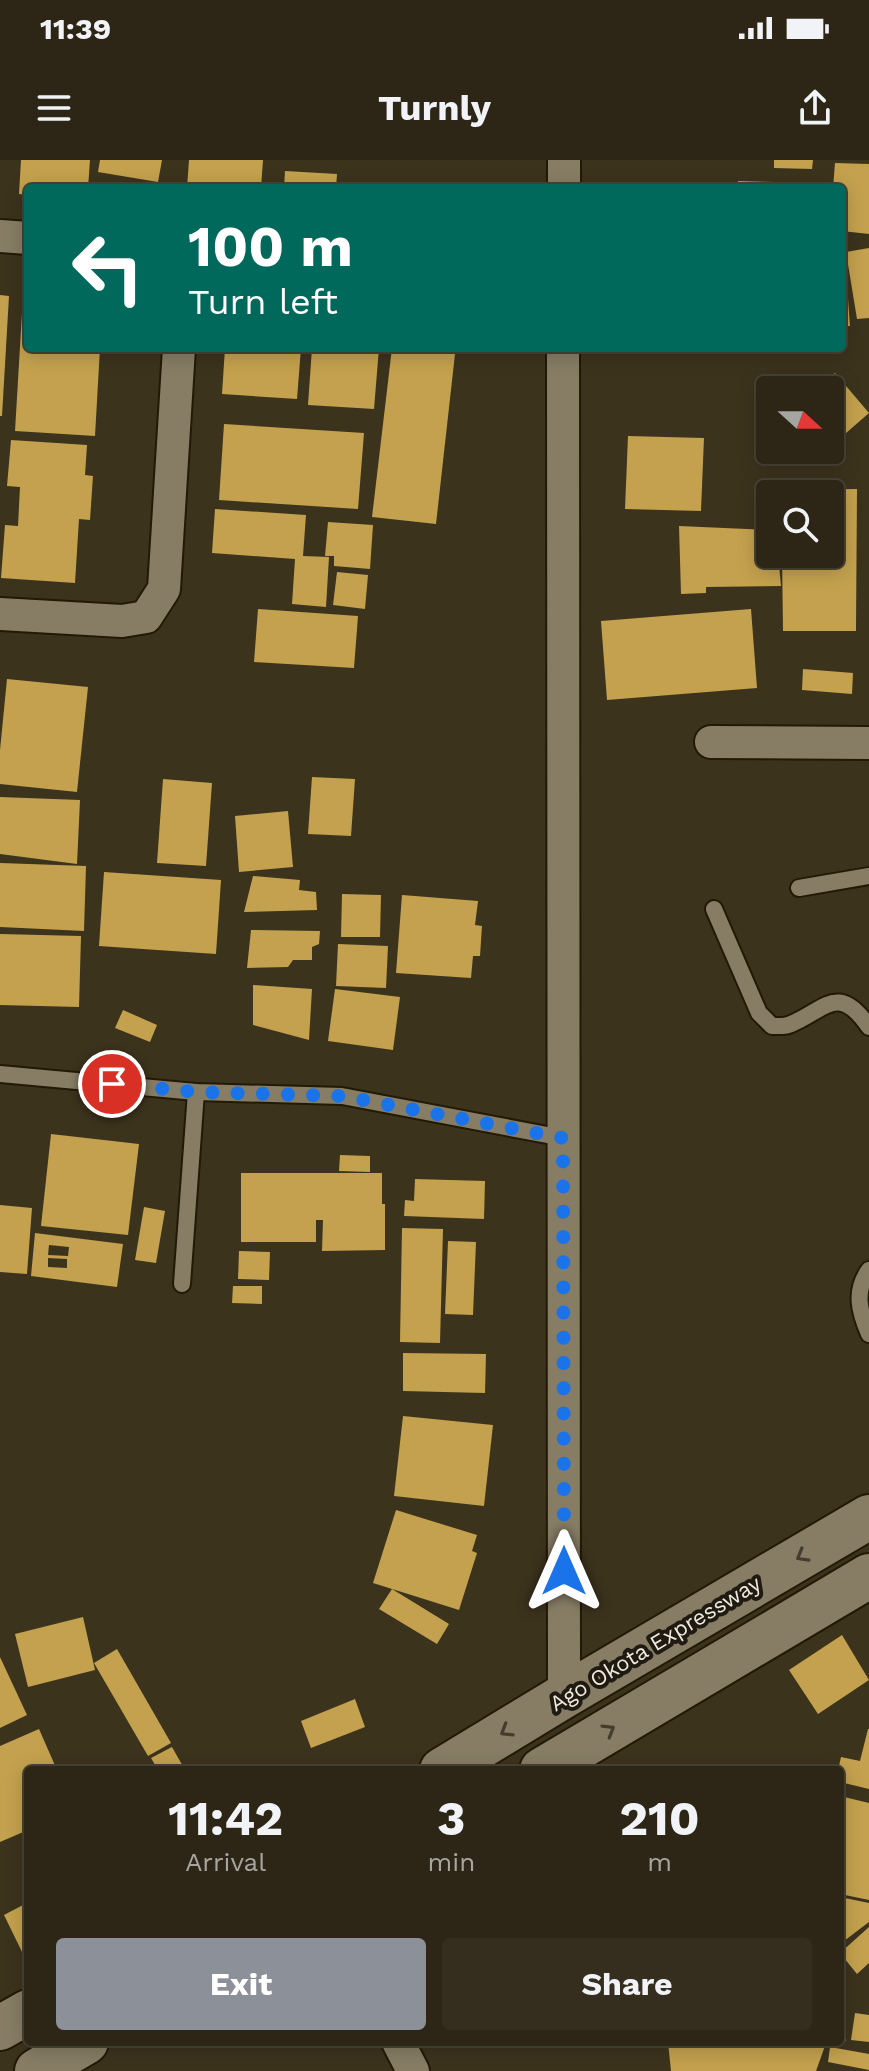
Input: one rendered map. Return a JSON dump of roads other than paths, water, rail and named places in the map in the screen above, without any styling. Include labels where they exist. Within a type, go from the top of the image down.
[{"type":"main road","name":"Ago Okota Expressway","points":[[449,1766],[869,1517]]},
{"type":"main road","points":[[549,1766],[869,1576]]},
{"type":"main road","points":[[0,2028],[24,2014]]},
{"type":"main road","points":[[37,2071],[79,2046]]},
{"type":"street","points":[[564,160],[564,184]]},
{"type":"street","points":[[0,236],[24,238]]},
{"type":"street","points":[[0,614],[122,621],[146,617],[164,589],[179,352]]},
{"type":"street","points":[[563,352],[564,1696]]},
{"type":"street","points":[[711,742],[869,743]]},
{"type":"street","points":[[400,2046],[413,2071]]},
{"type":"lane","points":[[799,888],[869,876]]},
{"type":"lane","points":[[714,909],[759,1013],[772,1026],[788,1026],[828,1002],[846,1004],[869,1027]]},
{"type":"lane","points":[[0,1074],[196,1092],[342,1096],[563,1138]]},
{"type":"lane","points":[[182,1284],[196,1092]]},
{"type":"lane","points":[[869,1270],[860,1285],[859,1310],[869,1334]]}]
